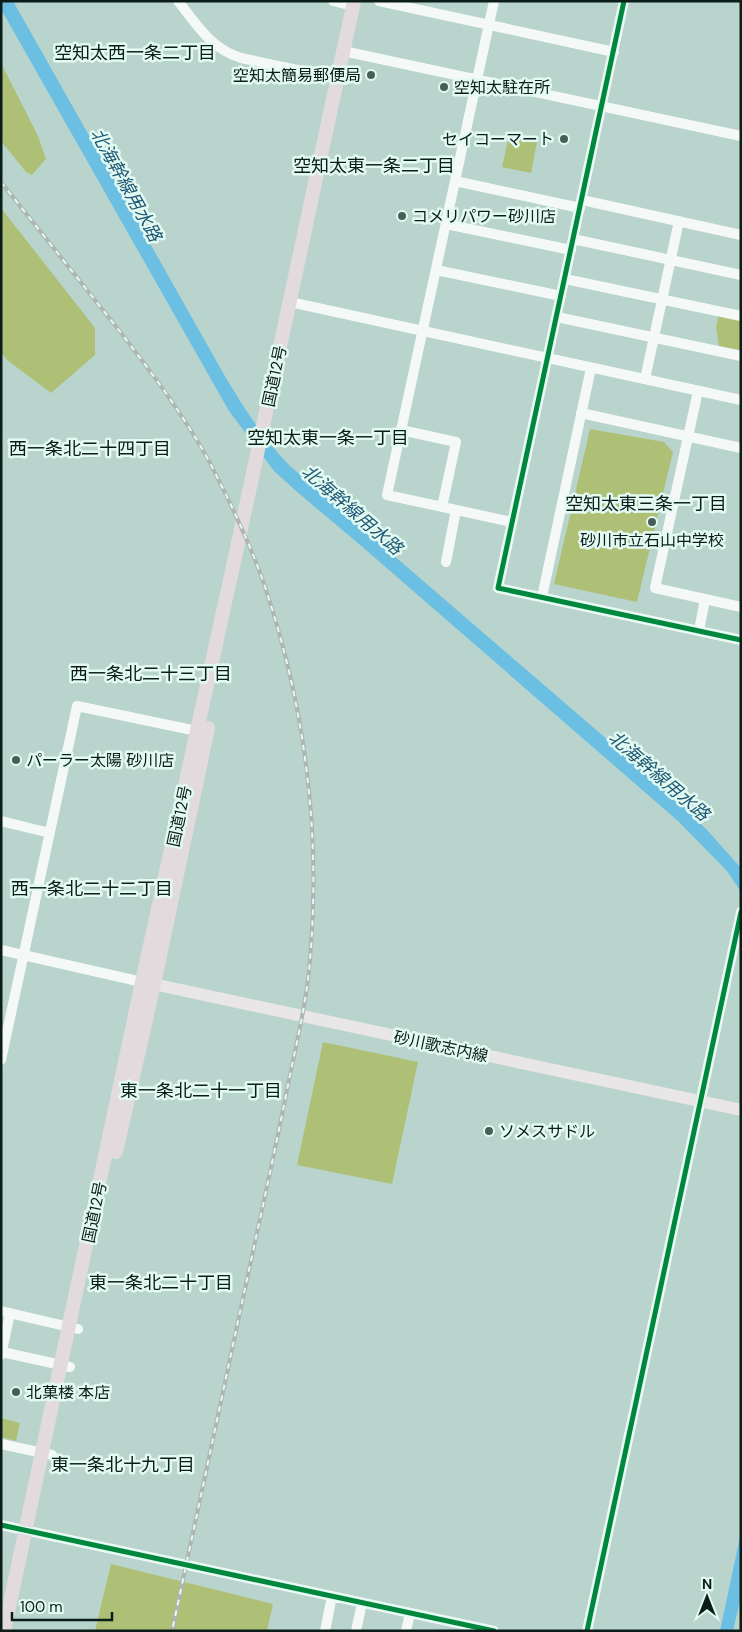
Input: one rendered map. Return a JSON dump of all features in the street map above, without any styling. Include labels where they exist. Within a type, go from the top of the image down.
[{"type":"highway","name":"国道12号","points":[[4,1631],[30,1532],[148,983],[251,528],[259,465],[357,3]]},
{"type":"highway","name":"国道12号","points":[[148,983],[237,546],[244,514],[259,465]]},
{"type":"highway","name":"国道12号","points":[[14,1631],[30,1532]]},
{"type":"main road","name":"砂川歌志内線","points":[[148,983],[741,1110]]},
{"type":"street","points":[[178,1],[212,44],[225,53],[341,79]]},
{"type":"street","points":[[333,1],[357,3]]},
{"type":"street","points":[[379,1],[614,52]]},
{"type":"street","points":[[494,1],[387,495],[512,522]]},
{"type":"street","points":[[624,1],[498,588],[741,640]]},
{"type":"street","points":[[348,52],[741,136]]},
{"type":"street","points":[[455,180],[741,234]]},
{"type":"street","points":[[645,379],[680,221]]},
{"type":"street","points":[[446,224],[671,260],[741,275]]},
{"type":"street","points":[[436,270],[561,296]]},
{"type":"street","points":[[565,279],[741,316]]},
{"type":"street","points":[[294,303],[741,400]]},
{"type":"street","points":[[557,317],[741,356]]},
{"type":"street","points":[[542,597],[590,368]]},
{"type":"street","points":[[698,391],[655,588],[741,607]]},
{"type":"street","points":[[581,414],[741,448]]},
{"type":"street","points":[[401,430],[456,442],[442,507]]},
{"type":"street","points":[[446,562],[456,510]]},
{"type":"street","points":[[699,631],[705,599]]},
{"type":"street","points":[[1,1060],[77,706],[198,731]]},
{"type":"street","points":[[1,821],[50,833]]},
{"type":"street","points":[[587,1631],[741,912]]},
{"type":"street","points":[[1,950],[148,983]]},
{"type":"street","points":[[66,1366],[2,1353],[6,1312],[74,1328]]},
{"type":"street","points":[[1,1444],[47,1454]]},
{"type":"street","points":[[1,1525],[494,1631]]},
{"type":"street","points":[[325,1631],[332,1596]]},
{"type":"street","points":[[356,1631],[362,1603]]},
{"type":"street","points":[[406,1631],[410,1613]]},
{"type":"green space","points":[[1,63],[38,136],[46,159],[32,175],[26,172],[1,141]]},
{"type":"green space","points":[[509,136],[537,141],[531,173],[502,167]]},
{"type":"green space","points":[[1,208],[95,328],[95,355],[51,393],[7,360],[1,352]]},
{"type":"green space","points":[[719,314],[741,319],[741,350],[719,346],[716,327]]},
{"type":"green space","points":[[590,429],[664,442],[673,452],[637,602],[554,584]]},
{"type":"green space","points":[[323,1042],[418,1062],[392,1184],[297,1165]]},
{"type":"green space","points":[[1,1418],[20,1423],[16,1441],[1,1437]]},
{"type":"green space","points":[[111,1564],[273,1604],[267,1631],[95,1631]]},
{"type":"water","points":[[1,1],[13,1],[226,378],[271,445],[290,466],[674,797],[740,867],[741,892],[727,871],[678,821],[274,471],[229,411],[2,11]]},
{"type":"water","points":[[741,1532],[741,1596],[733,1631],[720,1631]]},
{"type":"railway","points":[[1,182],[143,361],[178,411],[210,463],[239,523],[264,584],[290,676],[306,770],[311,817],[313,865],[313,912],[307,989],[273,1159],[172,1631]]},
{"type":"cycle path","points":[[624,1],[498,588],[741,640]]},
{"type":"cycle path","points":[[587,1631],[741,912]]},
{"type":"cycle path","points":[[1,1525],[494,1631]]},
{"type":"place","name":"空知太簡易郵便局","points":[[371,75]]},
{"type":"place","name":"空知太駐在所","points":[[444,87]]},
{"type":"place","name":"セイコーマート","points":[[564,139]]},
{"type":"place","name":"コメリパワー砂川店","points":[[402,216]]},
{"type":"place","name":"砂川市立石山中学校","points":[[652,522]]},
{"type":"place","name":"パーラー太陽 砂川店","points":[[16,760]]},
{"type":"place","name":"ソメスサドル","points":[[489,1131]]},
{"type":"place","name":"北菓楼 本店","points":[[16,1392]]},
{"type":"district","name":"空知太西一条二丁目","points":[[135,53]]},
{"type":"district","name":"空知太東一条二丁目","points":[[374,166]]},
{"type":"district","name":"空知太東一条一丁目","points":[[328,438]]},
{"type":"district","name":"西一条北二十四丁目","points":[[90,449]]},
{"type":"district","name":"空知太東三条一丁目","points":[[646,504]]},
{"type":"district","name":"西一条北二十三丁目","points":[[151,674]]},
{"type":"district","name":"西一条北二十二丁目","points":[[92,889]]},
{"type":"district","name":"東一条北二十一丁目","points":[[201,1091]]},
{"type":"district","name":"東一条北二十丁目","points":[[161,1283]]},
{"type":"district","name":"東一条北十九丁目","points":[[123,1465]]},
{"type":"water label","name":"北海幹線用水路","points":[[126,185]]},
{"type":"water label","name":"北海幹線用水路","points":[[352,510]]},
{"type":"water label","name":"北海幹線用水路","points":[[659,776]]}]
